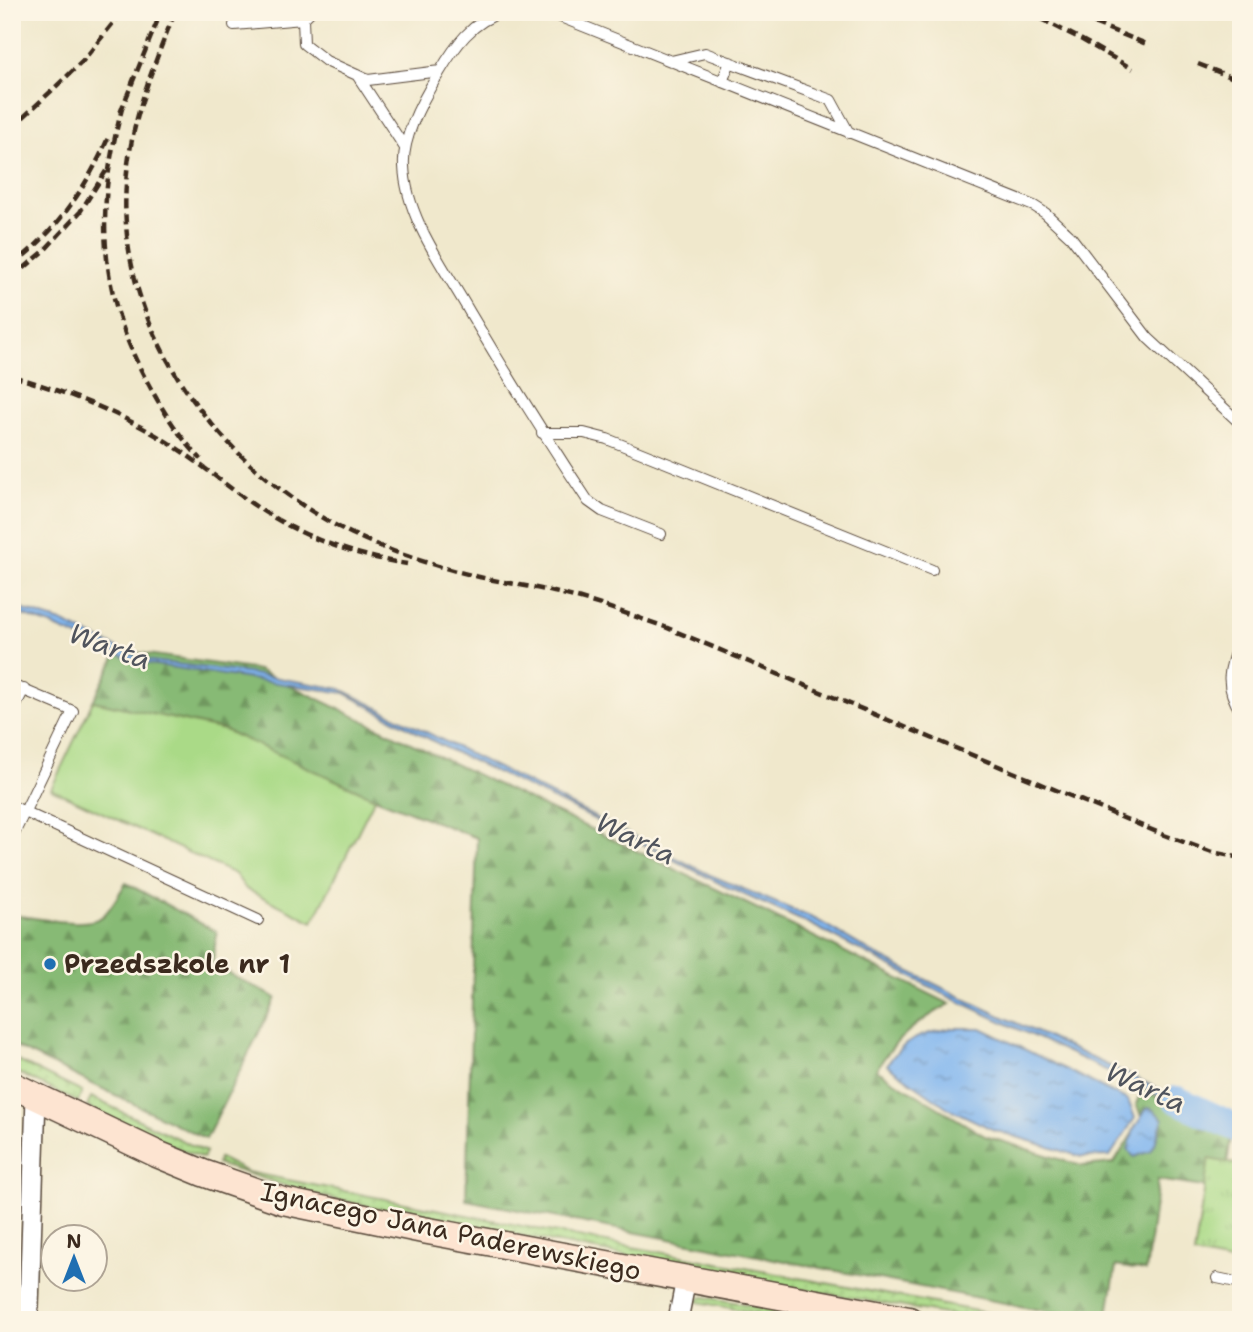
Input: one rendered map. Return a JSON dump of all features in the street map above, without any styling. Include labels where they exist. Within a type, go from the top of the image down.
[{"type":"main road","name":"Ignacego Jana Paderewskiego","points":[[12,1085],[157,1154],[284,1201],[423,1230],[900,1319]]},
{"type":"street","points":[[25,1313],[36,1097]]},
{"type":"street","points":[[678,1320],[686,1279]]},
{"type":"lane","points":[[503,12],[479,22],[440,71],[405,148],[406,182],[419,221],[441,263],[542,433],[594,507],[661,534]]},
{"type":"lane","points":[[548,12],[1034,206],[1071,237],[1148,338],[1241,424]]},
{"type":"lane","points":[[234,24],[306,15],[304,44],[326,61],[357,75],[368,79],[440,71]]},
{"type":"lane","points":[[671,61],[705,53],[831,100],[849,133]]},
{"type":"lane","points":[[722,82],[730,62]]},
{"type":"lane","points":[[357,75],[405,148]]},
{"type":"lane","points":[[542,433],[584,433],[607,439],[932,570]]},
{"type":"lane","points":[[1241,637],[1231,665],[1228,684],[1233,700],[1241,712]]},
{"type":"lane","points":[[12,685],[73,711],[12,838]]},
{"type":"lane","points":[[12,713],[24,690]]},
{"type":"lane","points":[[12,806],[258,920]]},
{"type":"lane","points":[[1217,1278],[1241,1283]]},
{"type":"green space","points":[[119,650],[258,670],[950,1004],[908,1032],[876,1070],[985,1136],[1082,1166],[1114,1163],[1142,1118],[1136,1104],[1142,1090],[1232,1131],[1223,1190],[1158,1180],[1146,1271],[1116,1266],[1107,1320],[1093,1320],[466,1200],[477,838],[375,798],[224,730],[93,701]]},
{"type":"green space","points":[[93,701],[224,730],[375,798],[313,922],[246,889],[235,874],[51,789]]},
{"type":"green space","points":[[126,883],[217,932],[212,965],[276,998],[206,1139],[12,1045],[12,915],[74,922],[97,919],[104,915]]},
{"type":"green space","points":[[12,1058],[82,1092],[78,1102],[12,1070]]},
{"type":"green space","points":[[91,1097],[206,1152],[203,1158],[158,1141],[87,1107]]},
{"type":"green space","points":[[219,1158],[247,1172],[1025,1320],[979,1320],[778,1285],[376,1208],[312,1194],[217,1164]]},
{"type":"green space","points":[[1209,1159],[1241,1165],[1241,1264],[1194,1255]]},
{"type":"green space","points":[[704,1297],[803,1314],[803,1320],[693,1301]]},
{"type":"water","points":[[12,606],[61,622],[144,660],[248,673],[341,689],[710,875],[817,920],[880,957],[973,1003],[1213,1114],[1210,1119],[950,997],[812,925],[727,887],[448,749],[345,693],[136,662],[12,611]]},
{"type":"water","points":[[953,1028],[981,1028],[1128,1100],[1135,1118],[1110,1156],[1082,1157],[994,1130],[948,1108],[887,1065],[907,1043],[933,1032]]},
{"type":"water","points":[[1147,1108],[1151,1108],[1163,1119],[1151,1151],[1134,1157],[1128,1149],[1134,1129]]},
{"type":"waterway","name":"Warta","points":[[1177,1100],[1241,1130]]},
{"type":"railway","points":[[12,128],[82,62],[122,12]]},
{"type":"railway","points":[[120,113],[161,12]]},
{"type":"railway","points":[[175,12],[150,75],[132,139],[126,184],[128,243],[141,300],[164,354],[196,404],[234,449],[279,488],[328,521],[380,546],[471,575],[582,599],[665,627],[1164,835],[1212,852],[1241,858]]},
{"type":"railway","points":[[1027,12],[1133,69]]},
{"type":"railway","points":[[1066,12],[1149,45]]},
{"type":"railway","points":[[1198,64],[1241,81]]},
{"type":"railway","points":[[123,105],[114,142],[105,213],[111,282],[119,316],[149,385],[172,424],[201,459]]},
{"type":"railway","points":[[12,265],[28,253],[56,224],[80,192],[108,138]]},
{"type":"railway","points":[[12,278],[42,253],[80,212],[106,171]]},
{"type":"railway","points":[[12,376],[51,388],[128,420],[164,440],[263,511],[297,530],[351,551],[407,564]]},
{"type":"place","name":"Przedszkole nr 1","points":[[50,964]]}]
